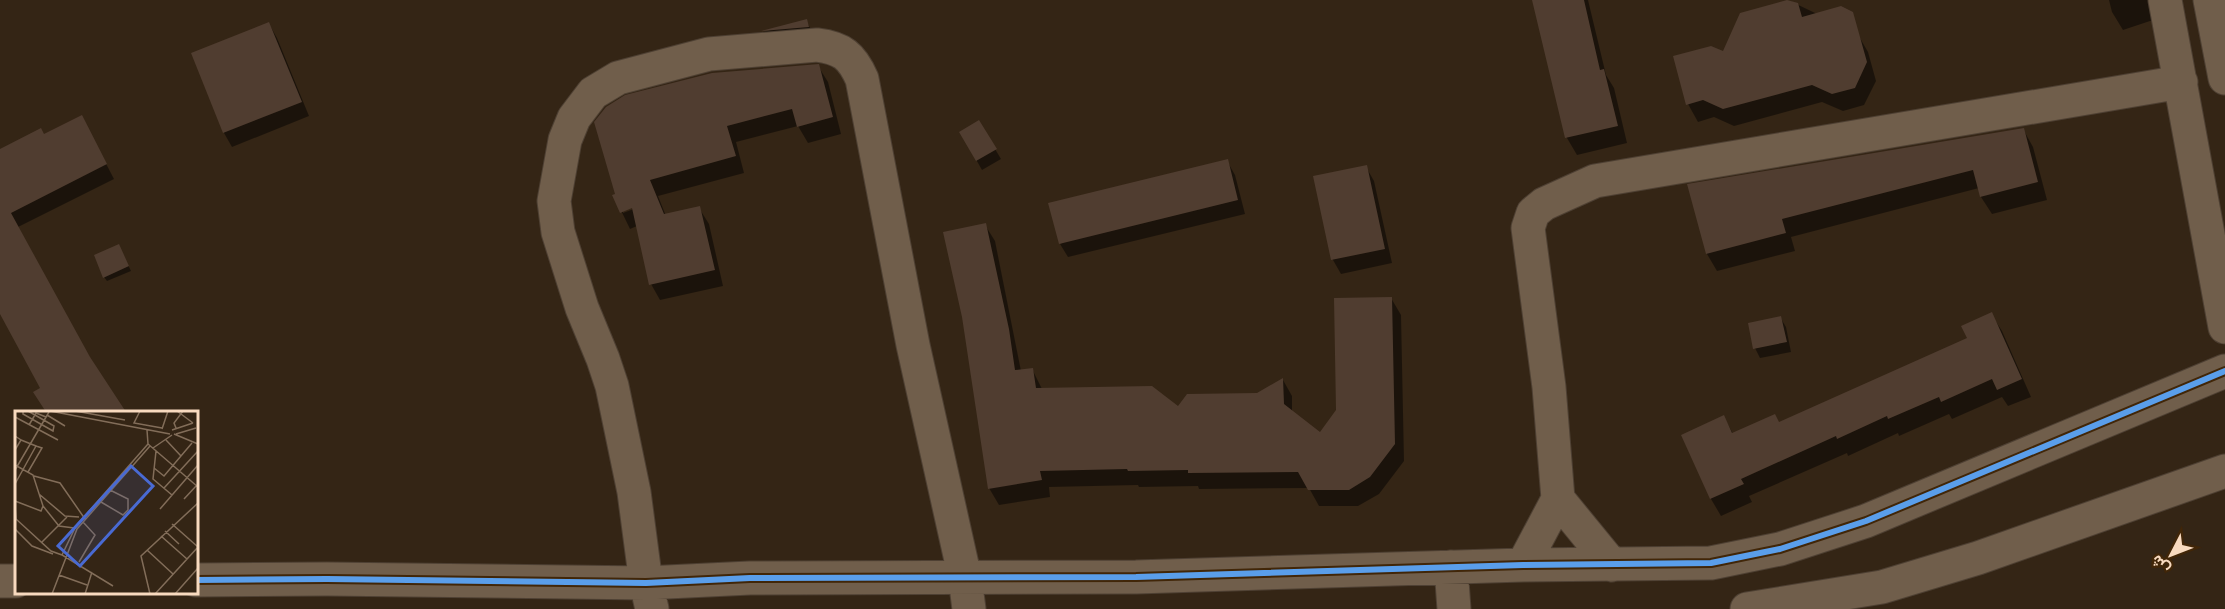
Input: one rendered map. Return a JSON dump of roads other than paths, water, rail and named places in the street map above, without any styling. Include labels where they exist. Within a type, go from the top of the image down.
[{"type":"street","points":[[2165,0],[2225,327]]},
{"type":"street","points":[[2210,0],[2225,78]]},
{"type":"street","points":[[649,596],[634,492],[612,386],[582,308],[558,232],[554,201],[565,140],[574,118],[593,93],[618,78],[709,54],[817,45],[832,46],[845,54],[855,63],[862,79],[913,345],[967,594]]},
{"type":"street","points":[[1523,565],[1558,499],[1550,387],[1528,228],[1533,213],[1544,204],[1595,182],[2181,82]]},
{"type":"street","points":[[198,580],[327,579],[649,596],[750,578],[967,594],[1136,578],[1523,565],[1612,566],[1711,563],[1780,549],[1866,521],[2225,371]]},
{"type":"street","points":[[1747,609],[1882,587],[1978,558],[2225,471]]},
{"type":"street","points":[[1558,499],[1612,566]]},
{"type":"street","points":[[1450,567],[1454,609]]}]
